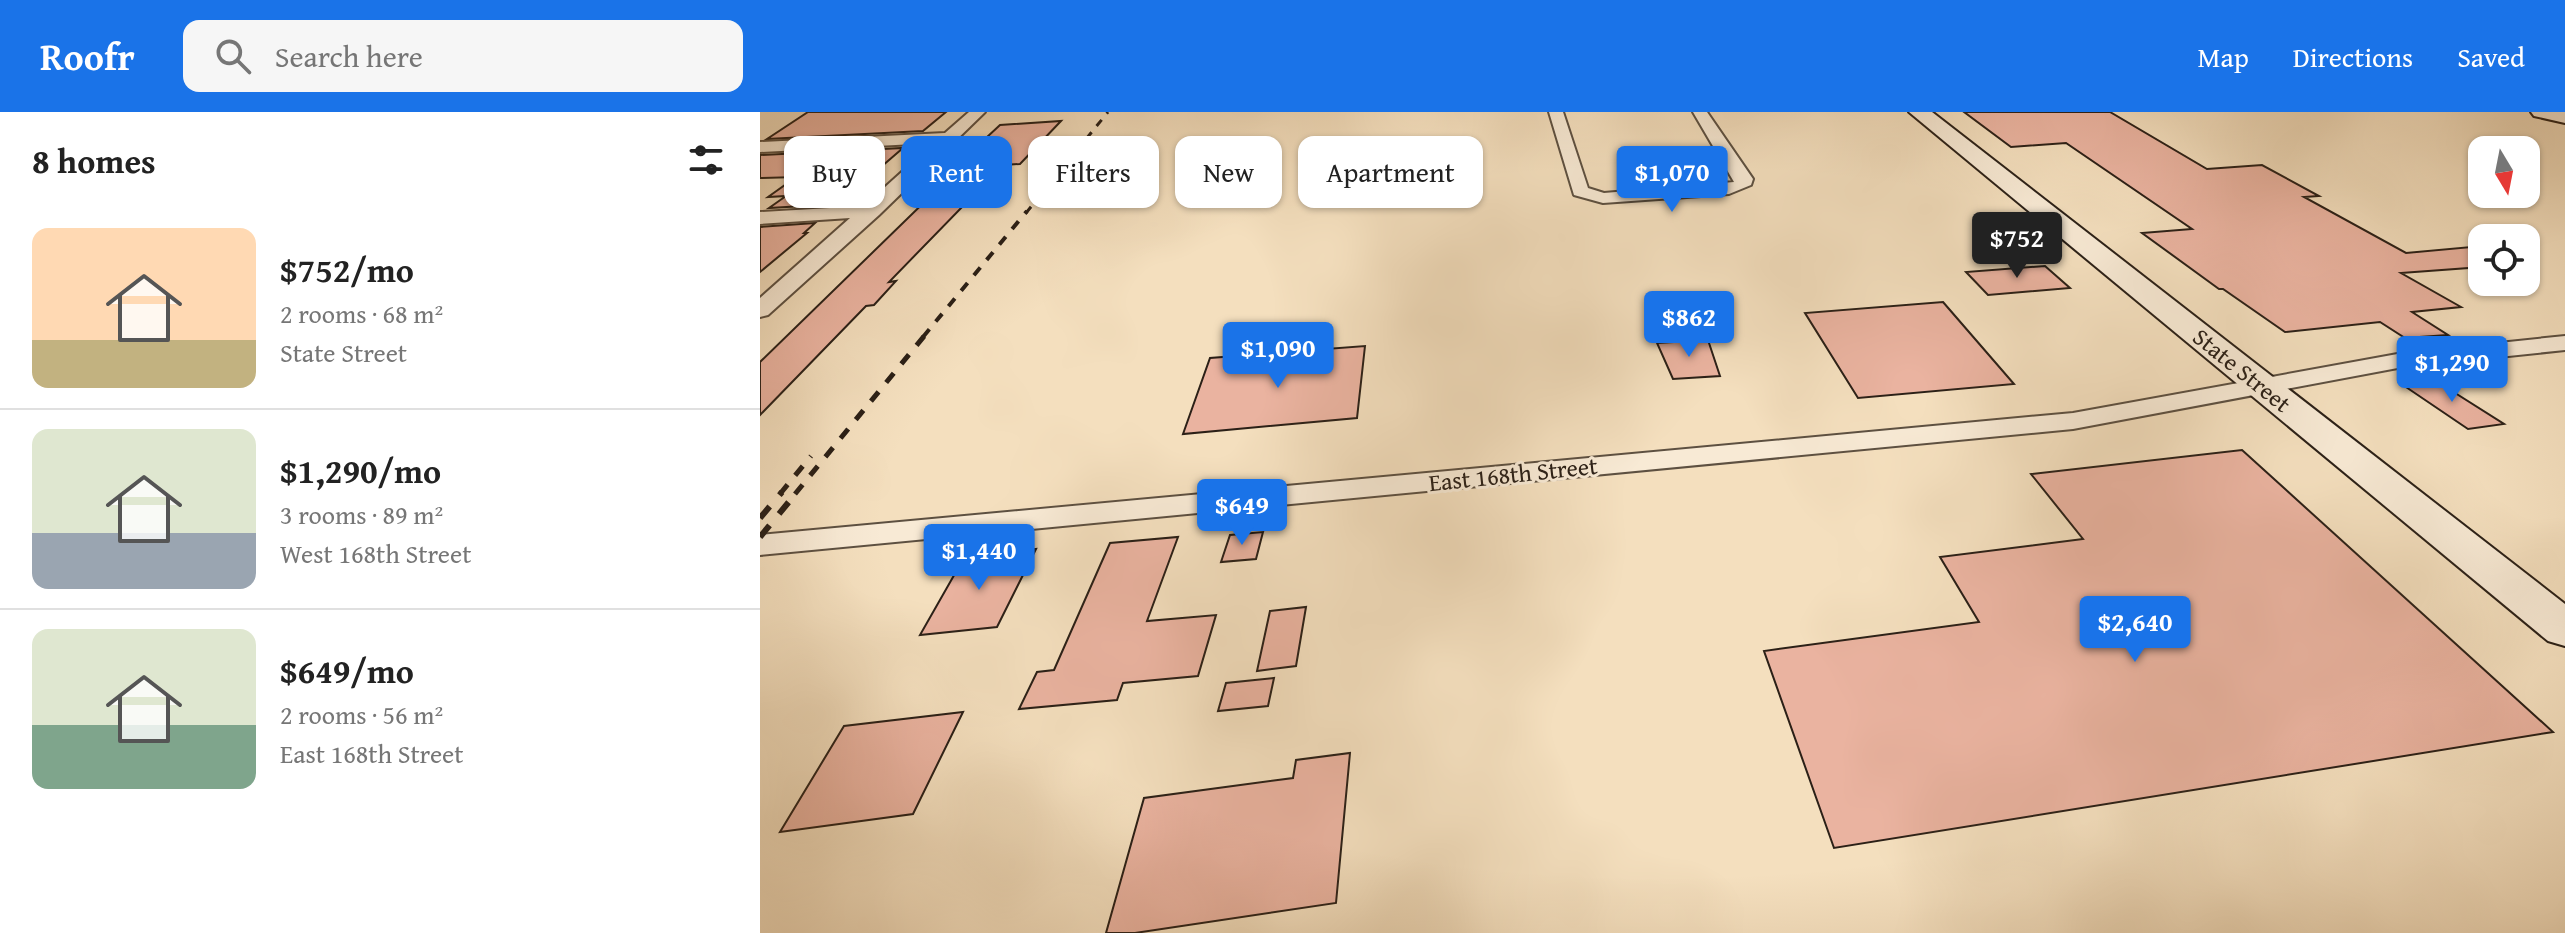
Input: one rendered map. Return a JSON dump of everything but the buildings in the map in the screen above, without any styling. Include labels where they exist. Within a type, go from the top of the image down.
[{"type":"street","points":[[950,136],[978,112]]},
{"type":"street","points":[[1556,112],[1580,191],[1603,198],[1729,189],[1742,185],[1744,179],[1700,112]]},
{"type":"street","name":"State Street","points":[[1919,112],[2565,629]]},
{"type":"street","points":[[2541,112],[2565,117]]},
{"type":"street","points":[[760,147],[901,140]]},
{"type":"street","points":[[760,310],[872,211],[901,179]]},
{"type":"street","points":[[760,218],[872,211]]},
{"type":"street","name":"East 168th Street","points":[[760,545],[2073,421],[2403,360],[2565,343]]},
{"type":"railway","points":[[1026,213],[1108,112]]},
{"type":"railway","points":[[923,337],[1027,211]]},
{"type":"railway","points":[[795,494],[925,335]]},
{"type":"railway","points":[[780,494],[811,456]]},
{"type":"railway","points":[[760,518],[782,492]]},
{"type":"railway","points":[[760,537],[797,492]]}]
